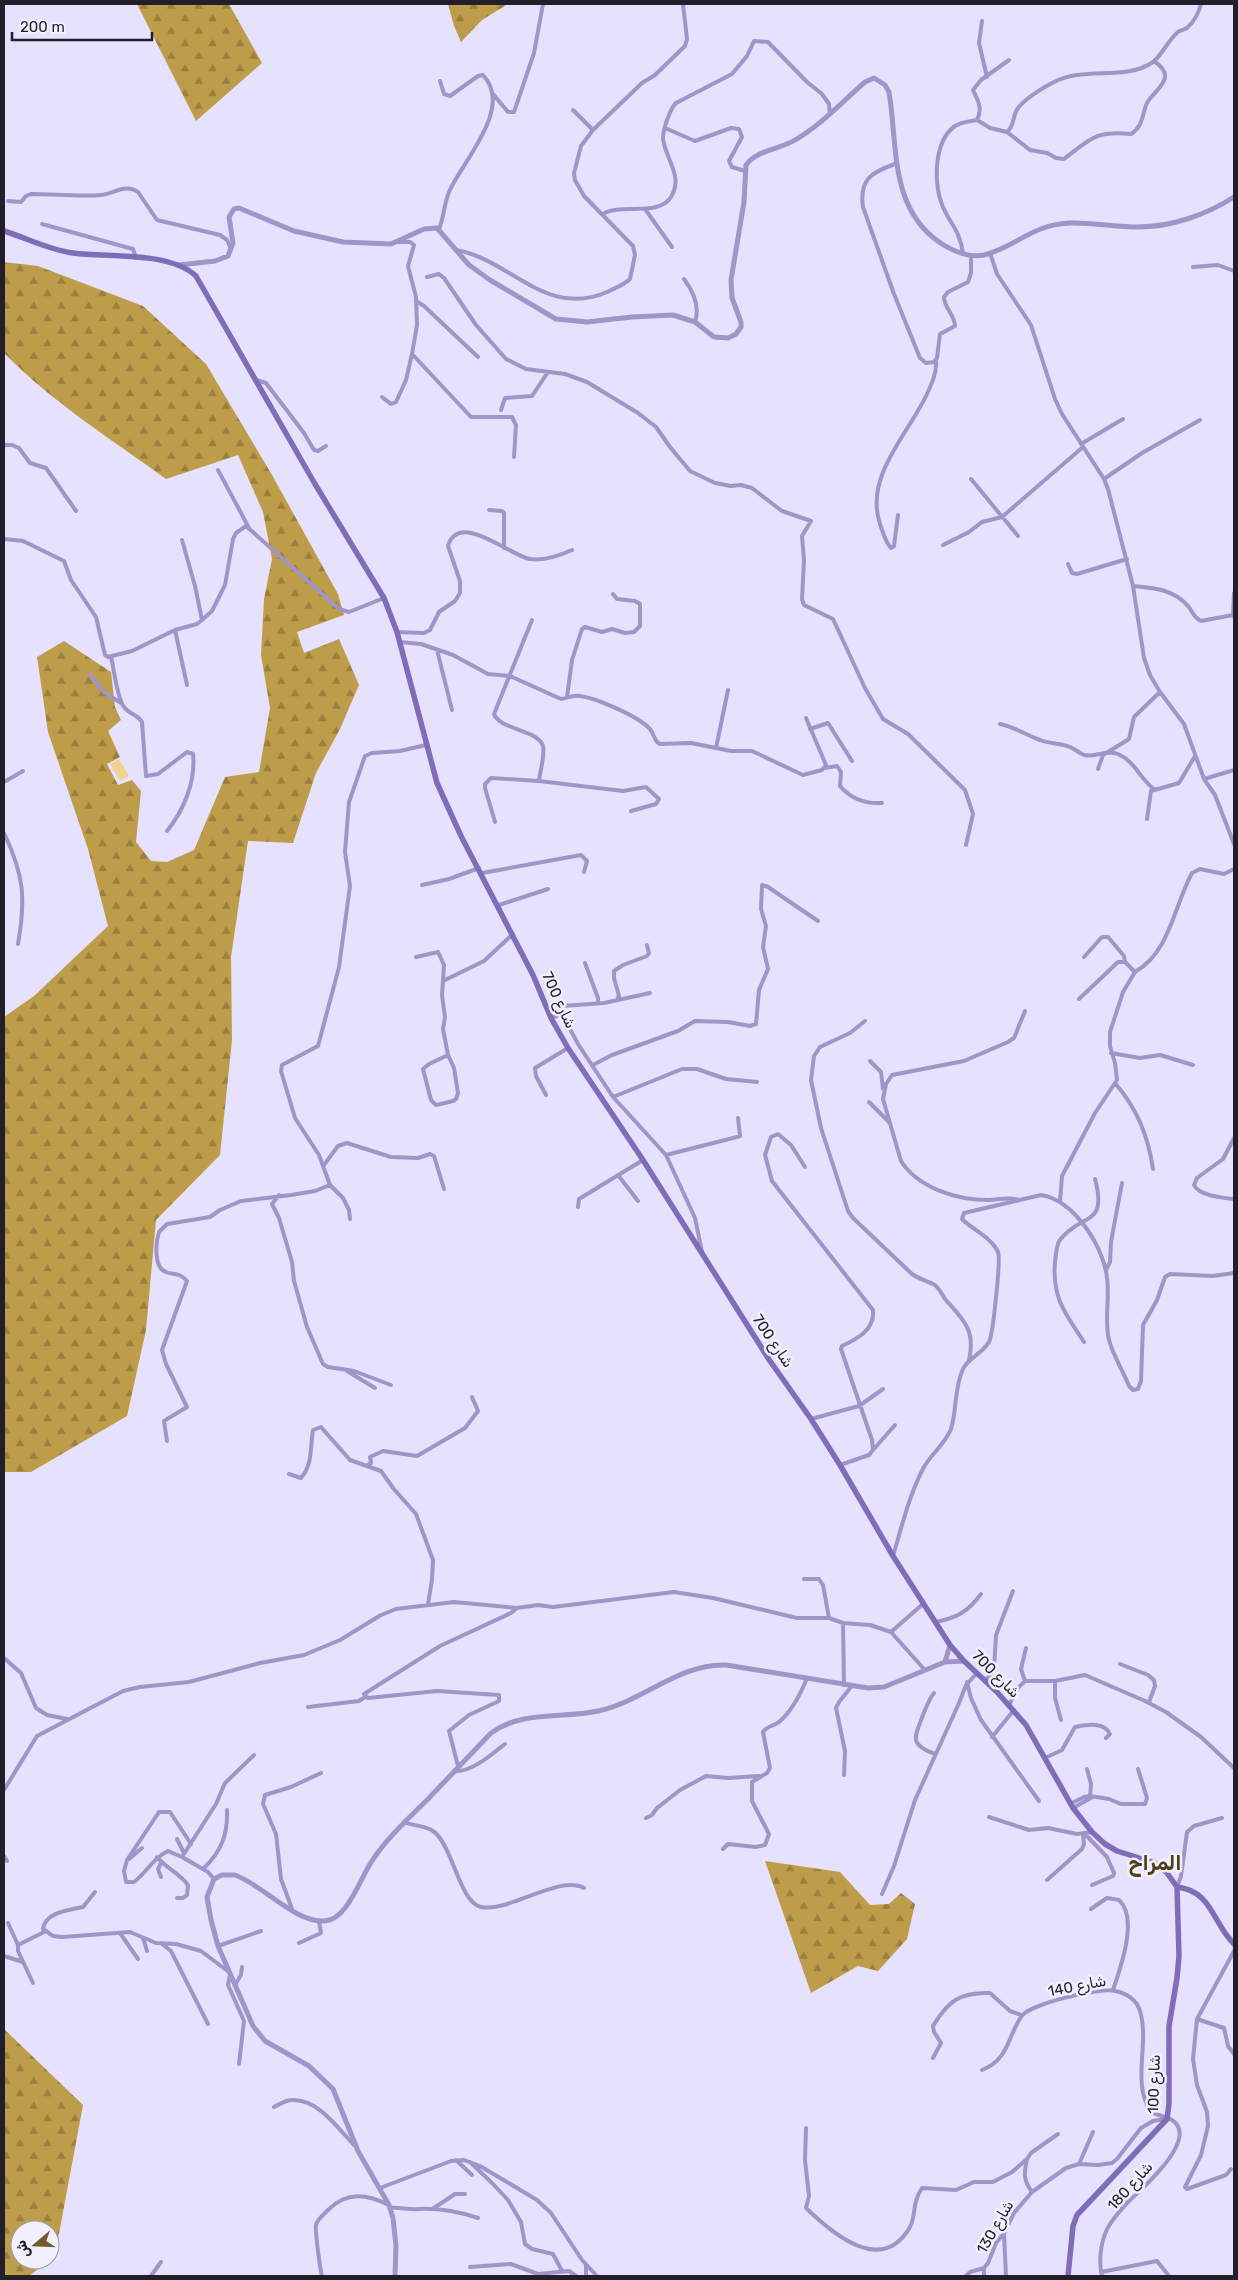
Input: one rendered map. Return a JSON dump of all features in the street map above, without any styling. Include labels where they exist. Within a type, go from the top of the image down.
[{"type":"main road","points":[[4,231],[30,242],[72,253],[161,260],[179,265],[196,276]]},
{"type":"main road","name":"شارع 700","points":[[196,276],[315,484],[384,598],[400,642],[437,783],[533,975],[551,1018],[568,1048],[643,1160],[703,1257],[811,1419],[893,1556],[950,1645],[1012,1707],[1026,1725],[1072,1806],[1092,1832],[1105,1844],[1117,1851],[1155,1863],[1167,1873],[1177,1887]]},
{"type":"main road","points":[[1177,1887],[1188,1888],[1202,1896],[1226,1937],[1234,1944]]},
{"type":"main road","name":"شارع 100","points":[[1068,2276],[1073,2224],[1077,2215],[1167,2119],[1169,2104],[1168,2033],[1179,1956],[1177,1887]]},
{"type":"street","points":[[440,81],[444,94],[450,96],[478,76],[483,75],[492,92],[508,112],[514,112],[534,54],[543,4]]},
{"type":"street","points":[[454,250],[479,257],[545,293],[568,299],[590,298],[627,282],[633,270],[635,255],[633,246],[584,196],[575,180],[574,173],[578,153],[593,130],[642,83],[655,75],[685,46],[687,40],[683,4]]},
{"type":"street","points":[[1007,132],[1011,129],[1017,109],[1036,93],[1059,80],[1087,72],[1124,72],[1154,61],[1178,32],[1187,28],[1194,20],[1201,4]]},
{"type":"street","points":[[982,21],[979,43],[987,77]]},
{"type":"street","points":[[603,214],[610,211],[645,209],[667,203],[675,189],[674,169],[663,138],[671,110],[676,103],[732,74],[748,56],[752,44],[758,40],[768,42],[822,94],[829,104],[830,114]]},
{"type":"street","points":[[977,120],[980,114],[980,107],[973,90],[976,84],[1009,60]]},
{"type":"street","points":[[963,255],[956,227],[940,198],[938,166],[941,149],[953,128],[958,124],[977,120],[990,128],[1007,132],[1030,150],[1064,159],[1082,144],[1098,135],[1107,132],[1131,134],[1139,127],[1148,102],[1163,84],[1164,77],[1161,66],[1154,61]]},
{"type":"street","points":[[399,242],[427,228],[439,229],[454,250],[469,265],[490,280],[556,319],[593,322],[667,315],[683,317],[695,322],[714,337],[732,337],[741,327],[742,322],[732,298],[731,280],[744,202],[745,171],[749,162],[755,157],[796,140],[870,80],[878,79],[889,92],[895,164],[905,197],[920,224],[940,243],[963,255],[971,256],[990,253],[1032,232],[1052,225],[1070,223],[1150,227],[1203,213],[1234,197]]},
{"type":"street","points":[[439,229],[449,192],[489,122],[493,100],[492,92]]},
{"type":"street","points":[[573,110],[593,130]]},
{"type":"street","points":[[665,128],[695,141],[732,128],[739,128],[742,137],[729,161],[732,166],[745,171]]},
{"type":"street","points":[[895,164],[878,170],[870,176],[861,195],[863,206],[894,294],[920,358],[926,363],[936,361]]},
{"type":"street","points":[[8,201],[21,202],[25,196],[31,194],[101,195],[118,190],[134,189],[157,220],[220,235],[227,240],[231,249]]},
{"type":"street","points":[[179,265],[222,259],[228,256],[233,239],[229,217],[231,212],[239,208],[294,231],[324,239],[371,244],[410,242],[414,246],[408,266],[416,302],[417,325],[412,354],[406,380],[396,402],[391,404],[382,397]]},
{"type":"street","points":[[645,209],[672,247]]},
{"type":"street","points":[[42,224],[62,231],[97,238],[115,246],[133,249],[136,258]]},
{"type":"street","points":[[990,253],[997,274],[1031,325],[1055,399],[1104,479],[1114,504],[1127,559],[1144,658],[1150,675],[1184,724],[1204,779],[1215,795],[1234,844]]},
{"type":"street","points":[[898,515],[894,546],[891,548],[876,511],[879,481],[926,397],[937,369],[936,361],[940,334],[955,326],[954,319],[946,308],[944,297],[948,292],[968,282],[971,273],[971,256]]},
{"type":"street","points":[[196,263],[196,276]]},
{"type":"street","points":[[1193,267],[1218,265],[1234,271]]},
{"type":"street","points":[[427,277],[438,274],[444,278],[476,325],[506,359],[526,369],[565,374],[586,382],[638,413],[659,430],[686,467],[697,475],[715,483],[752,488],[763,494],[782,510],[811,521],[802,536],[804,560],[802,599],[804,605],[833,619],[865,688],[883,719],[908,734],[965,790],[972,814],[966,845]]},
{"type":"street","points":[[684,278],[696,305],[698,314],[695,322]]},
{"type":"street","points":[[416,302],[424,306],[478,357]]},
{"type":"street","points":[[412,354],[471,417],[512,417],[516,425],[513,448],[514,457]]},
{"type":"street","points":[[501,410],[504,398],[532,396],[548,372]]},
{"type":"street","points":[[256,380],[266,384],[304,433],[314,450],[318,451],[326,446]]},
{"type":"street","points":[[942,545],[969,532],[982,522],[1002,517],[1082,445],[1123,419]]},
{"type":"street","points":[[1104,479],[1142,453],[1200,420]]},
{"type":"street","points":[[4,445],[12,445],[19,448],[30,463],[46,468],[76,511]]},
{"type":"street","points":[[218,470],[249,528],[271,550],[339,608],[349,612],[384,598]]},
{"type":"street","points":[[971,479],[1018,536]]},
{"type":"street","points":[[489,510],[502,511],[504,513],[504,548]]},
{"type":"street","points":[[4,539],[23,541],[64,561],[71,580],[96,617],[105,656],[111,657],[132,651],[175,630],[202,620],[212,611],[225,584],[233,539],[246,526],[249,528]]},
{"type":"street","points":[[397,632],[424,633],[430,630],[439,612],[458,598],[460,581],[448,546],[453,537],[458,533],[471,532],[524,558],[540,560],[572,550]]},
{"type":"street","points":[[182,540],[202,620]]},
{"type":"street","points":[[1068,564],[1072,574],[1077,574],[1127,559]]},
{"type":"street","points":[[1133,586],[1152,586],[1171,593],[1184,602],[1196,619],[1201,621],[1234,616],[1234,593]]},
{"type":"street","points":[[567,697],[572,660],[582,629],[585,627],[602,632],[612,629],[630,633],[637,630],[640,626],[641,610],[638,602],[620,600],[613,594]]},
{"type":"street","points":[[532,620],[496,706],[495,717],[541,742],[543,748],[539,781]]},
{"type":"street","points":[[175,630],[187,685]]},
{"type":"street","points":[[400,642],[413,642],[437,650],[488,674],[510,676],[561,699],[583,696],[622,711],[646,725],[660,744],[691,743],[731,752],[758,753],[803,775],[837,766],[841,772],[840,786],[845,792],[870,804],[882,803]]},
{"type":"street","points":[[437,650],[452,710]]},
{"type":"street","points":[[111,657],[121,703]]},
{"type":"street","points":[[90,675],[105,692],[140,718],[142,722],[146,776],[158,774],[187,752],[193,754],[193,771],[184,805],[180,815],[167,831]]},
{"type":"street","points":[[716,748],[728,690]]},
{"type":"street","points":[[1098,769],[1103,755],[1129,739],[1134,717],[1160,692]]},
{"type":"street","points":[[806,718],[825,762],[824,768]]},
{"type":"street","points":[[810,729],[828,723],[852,761]]},
{"type":"street","points":[[1000,724],[1009,726],[1041,741],[1069,747],[1084,754],[1094,756],[1107,752],[1118,754],[1129,761],[1139,771],[1145,783],[1154,789],[1170,787],[1179,782],[1195,756]]},
{"type":"street","points":[[350,1219],[349,1210],[343,1198],[330,1185],[324,1165],[295,1118],[281,1071],[282,1065],[318,1046],[324,1025],[339,966],[350,886],[345,852],[349,802],[365,756],[372,753],[400,752],[426,745]]},
{"type":"street","points":[[1204,779],[1234,770]]},
{"type":"street","points":[[4,782],[23,771]]},
{"type":"street","points":[[494,822],[485,788],[487,781],[491,778],[539,781],[624,791],[646,787],[659,799],[656,804],[631,811]]},
{"type":"street","points":[[1147,819],[1149,795],[1154,789]]},
{"type":"street","points":[[4,833],[20,872],[23,892],[24,909],[18,944]]},
{"type":"street","points":[[422,885],[481,871],[581,855],[587,861],[584,872]]},
{"type":"street","points":[[1060,1202],[1062,1176],[1096,1113],[1117,1080],[1117,1073],[1111,1053],[1110,1032],[1123,992],[1135,972],[1144,967],[1157,951],[1174,917],[1192,873],[1200,869],[1224,874],[1234,869]]},
{"type":"street","points":[[593,1065],[612,1055],[678,1031],[696,1021],[750,1026],[756,1024],[760,986],[768,969],[763,948],[766,926],[761,909],[762,885],[768,887],[818,922]]},
{"type":"street","points":[[499,905],[548,889]]},
{"type":"street","points":[[444,981],[484,961],[513,934]]},
{"type":"street","points":[[1084,957],[1102,937],[1108,938],[1124,956],[1125,962],[1135,972]]},
{"type":"street","points":[[617,1000],[619,996],[614,971],[647,956],[649,953],[647,945]]},
{"type":"street","points":[[416,957],[438,952],[444,965],[442,995],[446,1017],[443,1029],[448,1055],[454,1068],[457,1096],[450,1102],[436,1105],[431,1100],[423,1069],[448,1055]]},
{"type":"street","points":[[1078,999],[1114,964],[1125,962]]},
{"type":"street","points":[[585,963],[598,998],[598,1003]]},
{"type":"street","points":[[650,993],[598,1003],[562,1006],[560,1008],[578,1044],[613,1097],[666,1155],[694,1218],[703,1257]]},
{"type":"street","points":[[1019,1200],[1008,1198],[978,1199],[947,1193],[925,1183],[906,1169],[901,1161],[883,1099],[886,1084],[892,1075],[964,1061],[1008,1042],[1014,1038],[1025,1011]]},
{"type":"street","points":[[551,1018],[562,1014]]},
{"type":"street","points":[[865,1021],[850,1033],[820,1046],[814,1056],[811,1080],[821,1128],[845,1203],[853,1218],[912,1274],[923,1282],[935,1285],[958,1312],[966,1324],[971,1338],[969,1360],[961,1375],[951,1429],[948,1436],[930,1457],[918,1480],[904,1516],[893,1556]]},
{"type":"street","points":[[546,1095],[536,1076],[535,1068],[568,1048]]},
{"type":"street","points":[[1111,1053],[1140,1058],[1160,1054],[1181,1059],[1193,1065]]},
{"type":"street","points":[[870,1061],[881,1072],[884,1093]]},
{"type":"street","points":[[613,1097],[682,1069],[697,1069],[726,1079],[757,1082]]},
{"type":"street","points":[[1115,1083],[1128,1098],[1141,1122],[1149,1143],[1153,1169]]},
{"type":"street","points":[[869,1102],[891,1125]]},
{"type":"street","points":[[666,1155],[740,1136],[738,1118]]},
{"type":"street","points":[[805,1168],[786,1140],[778,1134],[771,1137],[765,1155],[772,1181],[873,1310],[873,1318],[866,1332],[841,1348],[844,1362],[872,1440],[873,1450]]},
{"type":"street","points":[[1234,1138],[1223,1159],[1197,1178],[1194,1184],[1197,1190],[1218,1197],[1234,1199]]},
{"type":"street","points":[[324,1165],[338,1146],[347,1143],[391,1157],[418,1158],[430,1154],[434,1156],[444,1189]]},
{"type":"street","points":[[578,1207],[579,1199],[643,1160]]},
{"type":"street","points":[[618,1174],[638,1201]]},
{"type":"street","points":[[1084,1342],[1057,1296],[1053,1283],[1058,1242],[1065,1234],[1094,1216],[1100,1203],[1095,1179]]},
{"type":"street","points":[[1106,1270],[1110,1262],[1110,1242],[1122,1183]]},
{"type":"street","points":[[167,1441],[164,1421],[187,1407],[166,1364],[162,1348],[187,1281],[176,1273],[165,1272],[162,1269],[156,1254],[159,1233],[168,1224],[210,1217],[220,1210],[241,1201],[315,1191],[330,1185]]},
{"type":"street","points":[[279,1195],[272,1204],[279,1218],[292,1262],[294,1281],[307,1327],[323,1364],[328,1367],[354,1371],[392,1385]]},
{"type":"street","points":[[969,1360],[980,1353],[991,1336],[1000,1257],[994,1245],[964,1221],[962,1216],[967,1212],[1041,1196],[1060,1202],[1073,1211],[1096,1245],[1106,1270],[1108,1338],[1129,1386],[1136,1390],[1141,1381],[1143,1325],[1157,1300],[1165,1277],[1170,1274],[1213,1276],[1234,1273]]},
{"type":"street","points":[[347,1371],[375,1388]]},
{"type":"street","points":[[811,1419],[859,1406],[883,1389]]},
{"type":"street","points":[[368,1465],[370,1457],[384,1451],[417,1456],[454,1436],[465,1428],[478,1411],[472,1397]]},
{"type":"street","points":[[840,1465],[869,1455],[895,1425]]},
{"type":"street","points":[[289,1474],[301,1478],[305,1473],[310,1463],[313,1430],[321,1427],[350,1460],[381,1471],[416,1514],[433,1560],[428,1604]]},
{"type":"street","points":[[804,1579],[819,1579],[823,1585],[829,1618]]},
{"type":"street","points":[[4,1790],[37,1736],[123,1691],[204,1679],[260,1663],[319,1650],[381,1615],[396,1609],[428,1604],[454,1602],[517,1608],[538,1605],[553,1607],[674,1592],[713,1598],[797,1618],[829,1618],[891,1632],[924,1669]]},
{"type":"street","points":[[986,1680],[994,1670],[996,1635],[1014,1592]]},
{"type":"street","points":[[936,1622],[956,1618],[973,1605],[981,1594]]},
{"type":"street","points":[[891,1632],[924,1604]]},
{"type":"street","points":[[365,1697],[364,1694],[367,1690],[418,1659],[517,1608]]},
{"type":"street","points":[[842,1622],[844,1686]]},
{"type":"street","points":[[945,1662],[950,1645]]},
{"type":"street","points":[[1026,1648],[1021,1669],[1026,1681]]},
{"type":"street","points":[[4,1658],[21,1673],[36,1708],[47,1715],[67,1719]]},
{"type":"street","points":[[214,1879],[229,1875],[241,1877],[292,1909],[319,1921],[330,1921],[345,1911],[374,1858],[404,1822],[491,1733],[507,1724],[528,1718],[598,1711],[701,1667],[726,1665],[844,1686],[868,1688],[884,1687],[945,1662],[964,1661]]},
{"type":"street","points":[[1120,1664],[1148,1675],[1154,1680],[1155,1686],[1149,1702]]},
{"type":"street","points":[[882,1894],[894,1866],[910,1812],[967,1682],[977,1672]]},
{"type":"street","points":[[992,1737],[1012,1707],[1018,1688],[1026,1681],[1055,1681],[1085,1675],[1149,1702],[1184,1723],[1234,1768]]},
{"type":"street","points":[[723,1849],[728,1844],[756,1847],[765,1845],[768,1841],[769,1834],[754,1806],[751,1795],[752,1782],[767,1773],[770,1768],[764,1730],[783,1718],[801,1691],[807,1678]]},
{"type":"street","points":[[1055,1681],[1054,1698],[1061,1720]]},
{"type":"street","points":[[967,1682],[974,1707],[992,1737],[1039,1801]]},
{"type":"street","points":[[844,1775],[845,1751],[836,1708],[851,1687]]},
{"type":"street","points":[[308,1707],[359,1701],[365,1697],[437,1691],[499,1695],[499,1701],[469,1715],[450,1731],[456,1768]]},
{"type":"street","points":[[934,1693],[915,1733],[916,1741],[923,1750],[935,1754]]},
{"type":"street","points":[[1045,1758],[1062,1750],[1075,1727],[1090,1725],[1103,1727],[1110,1734],[1106,1738]]},
{"type":"street","points":[[456,1768],[461,1771],[478,1763],[505,1744]]},
{"type":"street","points":[[183,1855],[216,1804],[225,1783],[254,1756]]},
{"type":"street","points":[[1087,1769],[1091,1784],[1091,1797]]},
{"type":"street","points":[[1072,1806],[1091,1797],[1106,1798],[1121,1804],[1146,1804],[1147,1798],[1138,1769]]},
{"type":"street","points":[[292,1909],[281,1878],[276,1834],[265,1810],[263,1799],[265,1794],[291,1787],[321,1773]]},
{"type":"street","points":[[646,1818],[652,1816],[657,1808],[680,1790],[706,1776],[728,1778],[761,1776]]},
{"type":"street","points":[[203,1869],[217,1856],[221,1847],[227,1810]]},
{"type":"street","points":[[191,1844],[170,1812],[159,1812],[127,1860],[124,1878],[126,1882],[130,1884],[140,1878],[157,1857],[168,1851],[183,1855],[214,1879]]},
{"type":"street","points":[[989,1817],[1029,1830],[1051,1828],[1070,1833],[1084,1834],[1092,1832]]},
{"type":"street","points":[[1177,1887],[1181,1876],[1187,1832],[1194,1826],[1222,1818]]},
{"type":"street","points":[[404,1822],[433,1831],[448,1854],[469,1897],[479,1906],[498,1908],[520,1898],[569,1886],[584,1888]]},
{"type":"street","points":[[1047,1880],[1082,1849],[1085,1839],[1084,1834]]},
{"type":"street","points":[[1084,1834],[1107,1857],[1114,1871],[1113,1876],[1092,1885]]},
{"type":"street","points":[[177,1839],[183,1855]]},
{"type":"street","points":[[127,1860],[142,1848]]},
{"type":"street","points":[[4,1856],[7,1861]]},
{"type":"street","points":[[157,1857],[161,1863],[178,1874],[188,1885],[187,1895],[183,1898],[177,1898]]},
{"type":"street","points":[[160,1877],[158,1869],[161,1863]]},
{"type":"street","points":[[214,1879],[207,1897],[218,1946],[230,1974],[259,2035],[309,2066],[334,2089],[356,2147],[389,2207],[395,2231],[394,2276]]},
{"type":"street","points":[[95,1892],[83,1907],[64,1911],[45,1921],[43,1929],[53,1936],[62,1937],[130,1932],[162,1944],[176,1944],[201,1951],[230,1974]]},
{"type":"street","points":[[1091,1909],[1107,1898],[1119,1900],[1124,1907],[1127,1942],[1113,1990]]},
{"type":"street","points":[[299,1943],[321,1933],[319,1921]]},
{"type":"street","points":[[8,1923],[33,1983]]},
{"type":"street","points":[[18,1945],[46,1931]]},
{"type":"street","points":[[218,1946],[261,1931]]},
{"type":"street","points":[[120,1933],[131,1946],[138,1959]]},
{"type":"street","points":[[143,1938],[147,1952]]},
{"type":"street","points":[[162,1944],[171,1951],[208,2024]]},
{"type":"street","points":[[1231,2169],[1226,2175],[1187,2189],[1185,2186],[1201,2156],[1208,2126],[1207,2112],[1197,2085],[1193,2059],[1197,2019],[1234,1951]]},
{"type":"street","points":[[4,1956],[23,1962]]},
{"type":"street","points":[[235,1985],[241,1976],[242,1967]]},
{"type":"street","points":[[230,1974],[228,1982],[230,1990],[244,2021],[239,2064]]},
{"type":"street","name":"شارع 140","points":[[1021,2015],[1052,2000],[1113,1990],[1132,1998],[1139,2007],[1142,2023],[1143,2097],[1150,2112],[1167,2119]]},
{"type":"street","points":[[933,2058],[941,2043],[934,2032],[933,2026],[945,2008],[956,1999],[990,1993],[1010,2011],[1021,2015],[1003,2054],[993,2065],[982,2070]]},
{"type":"street","points":[[1197,2019],[1224,2028],[1228,2046],[1234,2054]]},
{"type":"street","points":[[274,2107],[293,2100],[310,2105],[328,2118],[356,2147]]},
{"type":"street","name":"شارع 130","points":[[966,2276],[970,2272],[984,2268],[1014,2213],[1032,2192],[1066,2168],[1079,2164],[1098,2165],[1112,2163],[1118,2159],[1141,2128],[1154,2121],[1167,2119]]},
{"type":"street","name":"شارع 180","points":[[1102,2274],[1102,2243],[1110,2225],[1127,2203],[1156,2176],[1174,2152],[1179,2129],[1172,2120],[1167,2119]]},
{"type":"street","points":[[806,2128],[805,2160],[809,2196],[806,2208],[823,2225],[858,2247],[883,2250],[895,2245],[909,2229],[914,2219],[913,2207],[922,2188],[956,2190],[974,2182],[993,2182],[1012,2172],[1031,2153],[1058,2134]]},
{"type":"street","points":[[1079,2164],[1093,2132]]},
{"type":"street","points":[[1027,2159],[1024,2176],[1025,2182],[1032,2192]]},
{"type":"street","points":[[380,2188],[428,2168],[456,2160],[469,2162],[500,2176],[538,2200],[551,2213],[586,2264],[597,2276]]},
{"type":"street","points":[[456,2160],[472,2175]]},
{"type":"street","points":[[469,2162],[508,2200],[521,2222],[525,2244],[532,2249],[554,2254],[562,2271]]},
{"type":"street","points":[[434,2208],[455,2194],[465,2194]]},
{"type":"street","points":[[322,2276],[316,2226],[324,2214],[337,2202],[353,2196],[366,2195],[389,2207],[434,2208],[478,2218]]},
{"type":"street","points":[[1004,2233],[1006,2276]]},
{"type":"street","points":[[1102,2274],[1157,2261],[1169,2276]]},
{"type":"street","points":[[150,2276],[161,2262]]},
{"type":"street","points":[[470,2267],[511,2264],[538,2274],[569,2271],[576,2276]]},
{"type":"street","points":[[586,2264],[586,2276]]},
{"type":"street","points":[[984,2268],[984,2276]]},
{"type":"green space","points":[[137,4],[229,4],[262,63],[196,121]]},
{"type":"green space","points":[[448,4],[508,4],[482,20],[461,42]]},
{"type":"green space","points":[[4,262],[38,266],[143,306],[206,364],[272,475],[338,594],[344,615],[297,632],[304,653],[339,639],[359,685],[340,729],[316,773],[293,843],[248,841],[231,957],[232,1040],[220,1155],[156,1220],[146,1330],[127,1416],[31,1472],[4,1472],[4,1017],[34,996],[108,926],[88,849],[48,732],[37,657],[64,641],[111,672],[115,707],[121,720],[108,731],[120,757],[107,764],[118,785],[132,780],[141,791],[136,842],[151,861],[167,862],[194,850],[225,777],[259,772],[270,708],[261,655],[264,599],[272,559],[263,512],[238,455],[166,479],[62,404],[22,371],[4,353]]},
{"type":"green space","points":[[765,1861],[840,1872],[870,1905],[889,1904],[901,1893],[915,1904],[907,1939],[878,1971],[858,1966],[811,1993]]},
{"type":"green space","points":[[4,2029],[83,2105],[60,2228],[60,2220],[10,2220],[10,2270],[37,2270],[29,2276],[4,2276]]},
{"type":"shaded area","points":[[119,759],[129,776],[120,781],[110,764]]},
{"type":"district","name":"المراح","points":[[1155,1863]]}]
